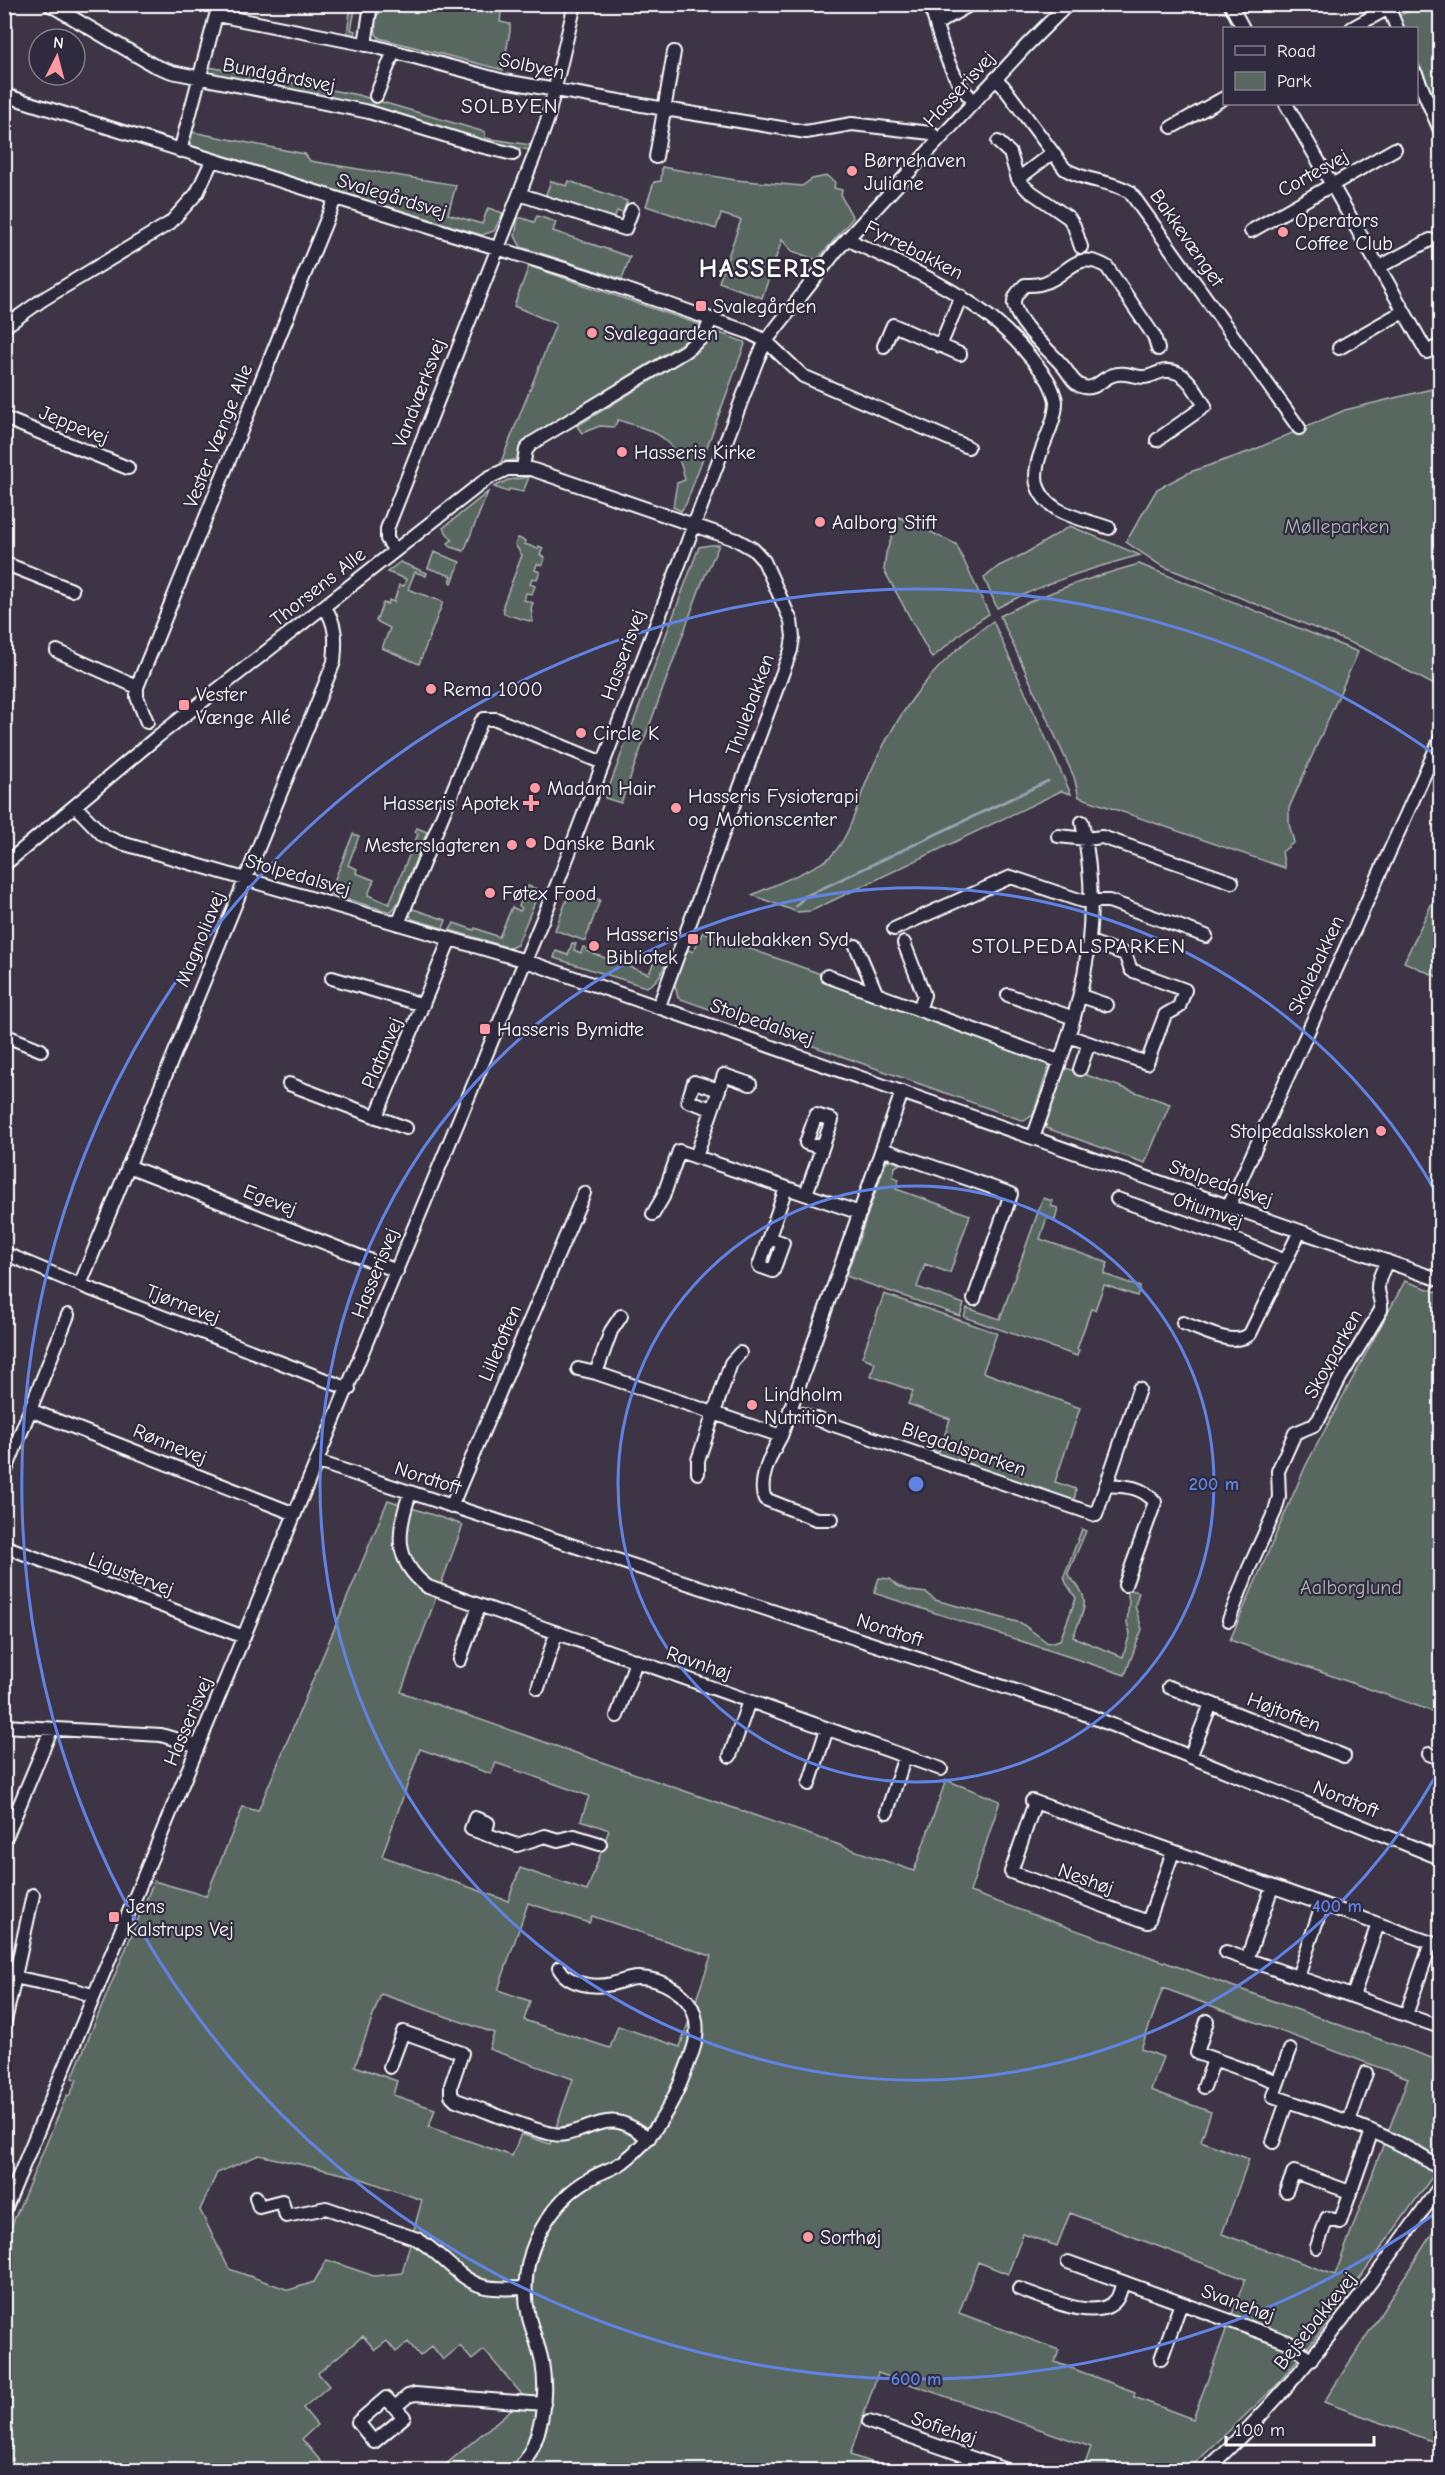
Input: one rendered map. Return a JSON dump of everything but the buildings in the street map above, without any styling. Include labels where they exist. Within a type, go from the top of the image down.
[{"type":"street","name":"Bundgårdsvej","points":[[49,4],[153,65],[200,79],[369,112],[513,154]]},
{"type":"street","points":[[365,45],[372,4]]},
{"type":"street","name":"Vandværksvej","points":[[395,551],[387,538],[387,529],[547,121],[575,4]]},
{"type":"street","points":[[930,4],[947,58],[967,94],[974,101]]},
{"type":"street","points":[[936,24],[971,4]]},
{"type":"street","name":"Hasserisvej","points":[[4,2212],[526,961],[692,525],[753,368],[766,341],[848,238],[974,101],[1068,4]]},
{"type":"street","points":[[1230,4],[1243,27]]},
{"type":"street","points":[[1354,27],[1390,6],[1397,27]]},
{"type":"street","name":"Solbyen","points":[[180,152],[218,10],[394,51],[504,81],[554,91],[806,132],[852,124],[931,133],[938,140]]},
{"type":"street","points":[[376,96],[394,51]]},
{"type":"street","points":[[656,157],[674,52]]},
{"type":"street","name":"Bakkevænget","points":[[995,79],[1003,86],[1065,170],[1079,178],[1118,185],[1130,192],[1299,428]]},
{"type":"street","points":[[1418,79],[1440,130]]},
{"type":"street","name":"Svalegårdsvej","points":[[4,95],[180,152],[590,277],[711,319],[766,341]]},
{"type":"street","points":[[1172,127],[1223,99]]},
{"type":"street","points":[[1287,105],[1427,352],[1440,345]]},
{"type":"street","points":[[998,142],[1010,153],[1018,179],[1027,189],[1069,218],[1074,226],[1080,247]]},
{"type":"street","name":"Cortesvej","points":[[1251,231],[1395,149]]},
{"type":"street","points":[[1018,179],[1052,153]]},
{"type":"street","points":[[4,327],[42,300],[170,223],[197,194],[212,161]]},
{"type":"street","points":[[519,194],[625,229],[632,210]]},
{"type":"street","name":"Vester Vænge Alle","points":[[137,687],[335,199]]},
{"type":"street","name":"Fyrrebakken","points":[[848,238],[929,277],[961,296],[1012,336],[1049,381],[1056,399],[1054,413],[1038,457],[1036,471],[1038,485],[1045,498],[1058,509],[1109,528]]},
{"type":"street","points":[[1379,267],[1430,240]]},
{"type":"street","points":[[1156,440],[1205,406],[1184,377],[1173,371],[1160,372],[1148,377],[1116,374],[1095,386],[1082,387],[1076,384],[1065,368],[1024,324],[1015,308],[1014,300],[1025,285],[1042,284],[1079,261],[1088,260],[1107,267],[1154,336],[1158,349]]},
{"type":"street","name":"Fyrrebakken","points":[[940,346],[961,296]]},
{"type":"street","points":[[1339,348],[1404,311]]},
{"type":"street","points":[[692,525],[523,467],[526,450],[532,443],[685,351],[704,336],[711,319]]},
{"type":"street","points":[[1012,336],[1024,324]]},
{"type":"street","points":[[884,346],[892,325],[960,354]]},
{"type":"street","points":[[766,341],[803,376],[968,447]]},
{"type":"street","name":"Jeppevej","points":[[4,418],[128,468]]},
{"type":"street","name":"Thorsens Alle","points":[[4,865],[157,737],[488,477],[501,471],[523,467]]},
{"type":"street","name":"Thulebakken","points":[[659,1006],[794,638],[791,621],[759,554],[737,540],[692,525]]},
{"type":"street","points":[[4,563],[72,590]]},
{"type":"street","name":"Magnoliavej","points":[[80,1285],[334,662],[336,643],[334,625],[324,607]]},
{"type":"street","points":[[57,651],[137,687],[137,697],[147,722]]},
{"type":"street","points":[[398,924],[481,722],[489,718],[496,719],[603,763]]},
{"type":"street","name":"Skolebakken","points":[[1229,1206],[1440,740]]},
{"type":"street","name":"Stolpedalsvej","points":[[75,806],[103,835],[118,842],[526,961],[1440,1280]]},
{"type":"street","points":[[1033,1138],[1081,996],[1090,942],[1092,901],[1086,839],[1082,822]]},
{"type":"street","points":[[1058,836],[1086,839],[1102,837],[1232,882]]},
{"type":"street","points":[[894,929],[1011,877],[1082,901],[1109,901],[1206,936]]},
{"type":"street","name":"Platanvej","points":[[376,1117],[450,939]]},
{"type":"street","points":[[1068,1036],[1147,1063],[1165,1015],[1179,1007],[1185,990],[1131,970],[1125,954],[1090,942]]},
{"type":"street","points":[[904,944],[924,995],[919,1010]]},
{"type":"street","points":[[856,946],[877,995]]},
{"type":"street","points":[[827,976],[1059,1061]]},
{"type":"street","name":"Platanvej","points":[[332,978],[423,1005]]},
{"type":"street","points":[[1008,995],[1074,1018]]},
{"type":"street","points":[[1081,996],[1107,1005]]},
{"type":"street","points":[[4,1035],[41,1050]]},
{"type":"street","points":[[1080,1069],[1089,1043]]},
{"type":"street","points":[[696,1157],[724,1075],[750,1084]]},
{"type":"street","points":[[712,1109],[688,1101],[694,1082],[719,1090]]},
{"type":"street","name":"Platanvej","points":[[289,1084],[406,1128]]},
{"type":"street","points":[[832,1519],[816,1519],[772,1503],[765,1499],[762,1491],[763,1483],[902,1092]]},
{"type":"street","points":[[806,1194],[822,1148]]},
{"type":"street","points":[[882,1149],[1011,1194],[974,1299]]},
{"type":"street","points":[[653,1214],[663,1197],[679,1151],[860,1213]]},
{"type":"street","name":"Egevej","points":[[128,1166],[397,1271]]},
{"type":"street","points":[[769,1238],[786,1188]]},
{"type":"street","name":"Lilletoften","points":[[451,1507],[584,1193]]},
{"type":"street","name":"Otiumvej","points":[[1117,1199],[1241,1242],[1285,1261]]},
{"type":"street","points":[[1183,1323],[1235,1340],[1244,1339],[1250,1334],[1300,1231]]},
{"type":"street","name":"Tjørnevej","points":[[4,1253],[80,1285],[349,1389]]},
{"type":"street","name":"Skovparken","points":[[1229,1620],[1248,1568],[1275,1510],[1279,1497],[1278,1471],[1295,1432],[1314,1425],[1319,1419],[1340,1378],[1381,1310],[1382,1303],[1378,1289],[1387,1261]]},
{"type":"street","points":[[4,1474],[68,1315]]},
{"type":"street","points":[[596,1373],[611,1331],[621,1316]]},
{"type":"street","points":[[698,1473],[698,1460],[731,1363],[740,1353]]},
{"type":"street","points":[[578,1369],[596,1373],[781,1436]]},
{"type":"street","name":"Blegdalsparken","points":[[790,1410],[1096,1515],[1139,1389]]},
{"type":"street","name":"Rønnevej","points":[[30,1410],[295,1514]]},
{"type":"street","name":"Nordtoft","points":[[318,1462],[1080,1712],[1440,1858]]},
{"type":"street","points":[[1106,1485],[1136,1487],[1148,1494],[1155,1502],[1125,1585]]},
{"type":"street","name":"Ravnhøj","points":[[410,1493],[401,1518],[402,1554],[410,1570],[428,1587],[941,1769]]},
{"type":"street","name":"Ligustervej","points":[[4,1546],[244,1637]]},
{"type":"street","points":[[460,1660],[479,1606]]},
{"type":"street","points":[[538,1688],[556,1634]]},
{"type":"street","name":"Ravnhøj","points":[[617,1716],[636,1661]]},
{"type":"street","name":"Højtoften","points":[[1169,1686],[1344,1756]]},
{"type":"street","name":"Ravnhøj","points":[[730,1756],[749,1701]]},
{"type":"street","points":[[1190,1757],[1211,1704]]},
{"type":"street","points":[[4,1726],[161,1735],[198,1746]]},
{"type":"street","points":[[809,1784],[827,1729]]},
{"type":"street","points":[[7,1835],[51,1730]]},
{"type":"street","points":[[887,1812],[905,1756]]},
{"type":"street","name":"Neshøj","points":[[1173,1852],[1148,1922],[1011,1872],[1034,1802],[1436,1944],[1406,2015]]},
{"type":"street","points":[[485,1834],[518,1845],[545,1836],[558,1840],[574,1836],[600,1844]]},
{"type":"street","points":[[1247,1959],[1272,1887]]},
{"type":"street","points":[[4,2026],[10,1976],[33,1895]]},
{"type":"street","points":[[1298,1977],[1322,1905]]},
{"type":"street","points":[[1353,1996],[1378,1924]]},
{"type":"street","points":[[1226,1952],[1440,2027]]},
{"type":"street","points":[[519,2470],[535,2439],[544,2404],[542,2362],[530,2319],[525,2288],[529,2259],[534,2244],[558,2204],[591,2178],[621,2163],[649,2138],[675,2096],[693,2051],[697,2026],[690,2004],[679,1992],[651,1980],[637,1978],[604,1985],[584,1984],[562,1974],[558,1968]]},
{"type":"street","points":[[10,1976],[94,1996]]},
{"type":"street","points":[[1207,2021],[1197,2053],[1278,2082]]},
{"type":"street","points":[[390,2067],[403,2032],[462,2053],[451,2085],[451,2095],[456,2100],[552,2134],[572,2133],[606,2120],[629,2125],[649,2138]]},
{"type":"street","points":[[1290,2050],[1273,2096],[1372,2132],[1415,2152],[1440,2169]]},
{"type":"street","points":[[1204,2087],[1214,2060]]},
{"type":"street","points":[[1349,2122],[1366,2073]]},
{"type":"street","points":[[1273,2142],[1287,2101]]},
{"type":"street","points":[[1317,2247],[1327,2218],[1340,2222],[1372,2132]]},
{"type":"street","points":[[1286,2191],[1293,2172],[1350,2192]]},
{"type":"street","name":"Bejsebakkevej","points":[[1206,2470],[1250,2427],[1311,2360],[1370,2286],[1440,2186]]},
{"type":"street","points":[[256,2197],[259,2207],[282,2201],[286,2216],[317,2208],[334,2209],[430,2246],[471,2281],[483,2286],[525,2288]]},
{"type":"street","name":"Svanehøj","points":[[1068,2262],[1288,2342],[1311,2360]]},
{"type":"street","points":[[1018,2289],[1072,2307],[1095,2309],[1105,2307],[1117,2299],[1123,2282]]},
{"type":"street","name":"Svanehøj","points":[[1161,2359],[1181,2303]]},
{"type":"street","points":[[395,2407],[415,2394],[544,2404]]},
{"type":"street","name":"Sofiehøj","points":[[869,2422],[1006,2470]]},
{"type":"green space","points":[[351,5],[356,5],[351,30],[356,31],[355,35],[347,33]]},
{"type":"green space","points":[[377,5],[502,5],[500,22],[510,24],[503,70],[379,38],[376,34],[375,18],[380,12]]},
{"type":"green space","points":[[1427,5],[1440,5],[1440,112],[1418,61],[1418,27],[1402,27],[1397,16]]},
{"type":"green space","points":[[209,67],[358,95],[485,132],[485,138],[531,145],[529,150],[481,141],[207,76]]},
{"type":"green space","points":[[192,132],[305,154],[310,161],[456,185],[448,214],[482,224],[488,208],[503,213],[494,231],[482,235],[192,147],[189,142]]},
{"type":"green space","points":[[662,167],[735,180],[802,186],[812,179],[827,176],[835,182],[834,188],[842,190],[841,196],[853,218],[817,260],[792,251],[782,240],[762,298],[719,282],[741,220],[721,214],[716,229],[646,206],[654,182],[661,181]]},
{"type":"green space","points":[[551,181],[567,186],[569,181],[627,201],[623,213],[617,211],[614,220],[545,197]]},
{"type":"green space","points":[[537,216],[556,222],[553,231],[630,257],[622,279],[521,247],[515,236],[518,218],[534,222]]},
{"type":"green space","points":[[529,266],[704,326],[697,334],[534,434],[527,442],[521,459],[501,462],[556,324],[514,306]]},
{"type":"green space","points":[[712,330],[745,344],[686,504],[681,511],[673,507],[677,483],[685,480],[676,454],[663,438],[644,428],[618,420],[614,427],[600,426],[582,433],[577,426],[699,351],[699,344]]},
{"type":"green space","name":"Mølleparken","points":[[1440,387],[1440,688],[1366,649],[1160,565],[1126,542],[1157,489],[1190,472],[1251,451],[1345,410]]},
{"type":"green space","points":[[529,477],[523,492],[509,489],[508,492],[494,487],[508,480]]},
{"type":"green space","points":[[488,492],[464,551],[451,547],[448,543],[452,540],[443,528]]},
{"type":"green space","points":[[899,517],[956,544],[989,614],[966,629],[932,658],[884,570],[886,553]]},
{"type":"green space","points":[[1070,526],[1140,555],[1067,577],[997,608],[984,578],[999,566],[1026,553]]},
{"type":"green space","points":[[518,538],[526,541],[525,544],[538,549],[539,546],[543,548],[540,555],[545,557],[543,565],[537,564],[535,570],[540,572],[537,579],[532,578],[530,584],[535,586],[532,594],[526,593],[524,600],[533,603],[531,608],[533,622],[504,614],[503,605],[522,555],[515,545]]},
{"type":"green space","points":[[719,545],[701,585],[621,803],[605,798],[699,547]]},
{"type":"green space","points":[[434,552],[460,562],[452,583],[450,582],[452,576],[428,568]]},
{"type":"green space","points":[[400,562],[427,573],[426,576],[415,572],[408,589],[443,602],[419,664],[382,648],[390,628],[376,621],[383,603],[388,604],[389,600],[394,602],[399,585],[404,586],[406,579],[387,572]]},
{"type":"green space","points":[[1139,564],[1358,652],[1289,808],[1289,824],[1294,842],[1282,852],[1285,868],[1079,797],[1074,777],[1000,616],[1068,586]]},
{"type":"green space","points":[[993,621],[1071,794],[1061,791],[811,911],[797,912],[752,895],[805,872],[830,857],[838,848],[882,748],[907,706],[921,687],[954,652]]},
{"type":"green space","points":[[417,828],[427,832],[398,903],[392,911],[329,894],[353,834],[359,836],[348,865],[357,869],[356,873],[374,880],[368,895],[389,904],[418,834],[415,832]]},
{"type":"green space","points":[[528,886],[540,890],[517,945],[510,948],[450,930],[454,923],[499,937],[512,907],[520,911],[522,908],[519,906]]},
{"type":"green space","points":[[1440,886],[1440,978],[1404,962]]},
{"type":"green space","points":[[571,889],[600,900],[585,941],[555,930]]},
{"type":"green space","points":[[413,909],[446,920],[443,928],[412,919],[409,913]]},
{"type":"green space","points":[[703,932],[818,973],[828,982],[1050,1063],[1033,1115],[1024,1121],[678,998],[674,981],[686,949],[693,952]]},
{"type":"green space","points":[[572,943],[576,944],[574,950],[581,953],[583,947],[586,951],[649,974],[657,954],[668,958],[657,979],[646,987],[554,958],[556,951],[568,955]]},
{"type":"green space","points":[[1063,1067],[1170,1104],[1145,1163],[1046,1128],[1047,1117]]},
{"type":"green space","points":[[891,1160],[900,1164],[895,1167],[893,1177],[899,1179],[896,1189],[970,1215],[950,1273],[925,1264],[917,1287],[964,1304],[960,1316],[846,1276],[886,1162]]},
{"type":"green space","points":[[1043,1198],[1053,1201],[1051,1206],[1058,1208],[1055,1220],[1049,1218],[1046,1220],[1040,1239],[1108,1263],[1104,1274],[1140,1287],[1137,1296],[1104,1285],[1095,1310],[1091,1309],[1077,1349],[1079,1350],[1077,1356],[964,1317],[967,1308],[1000,1319]]},
{"type":"green space","name":"Aalborglund","points":[[1405,1281],[1440,1293],[1440,1714],[1230,1640],[1306,1465]]},
{"type":"green space","points":[[884,1294],[997,1333],[983,1372],[1080,1408],[1055,1482],[1076,1489],[1074,1502],[931,1453],[932,1449],[939,1452],[950,1419],[908,1404],[913,1391],[871,1376],[875,1362],[862,1357]]},
{"type":"green space","points":[[388,1500],[463,1525],[401,1692],[914,1871],[946,1780],[1000,1801],[970,1892],[1440,2061],[1440,2166],[1323,2329],[1275,2387],[1188,2470],[1083,2470],[1091,2447],[878,2373],[850,2455],[882,2466],[880,2470],[700,2470],[690,2467],[688,2470],[439,2470],[525,2398],[484,2350],[472,2360],[460,2346],[443,2360],[432,2346],[420,2356],[408,2342],[396,2352],[387,2341],[375,2350],[363,2336],[318,2373],[329,2386],[303,2408],[317,2425],[302,2439],[328,2470],[5,2470],[5,2241],[67,2095],[69,2096],[77,2080],[72,2078],[154,1881],[206,1896],[243,1807],[258,1811]],"holes":[[[420,1749],[491,1774],[496,1763],[589,1796],[581,1820],[609,1830],[587,1891],[520,1868],[508,1901],[382,1856]],[[528,1903],[589,1923],[592,1916],[711,1956],[680,2047],[618,2026],[610,2048],[524,2020],[530,2001],[498,1990]],[[1163,1988],[1408,2078],[1335,2275],[1222,2234],[1249,2159],[1201,2141],[1211,2112],[1151,2090],[1163,2057],[1141,2049]],[[381,1994],[494,2033],[489,2049],[573,2079],[550,2144],[521,2134],[512,2156],[429,2127],[435,2109],[393,2095],[397,2081],[355,2066]],[[259,2155],[356,2177],[422,2200],[402,2273],[374,2276],[327,2260],[314,2282],[289,2290],[229,2269],[200,2210],[217,2173]],[[1070,2213],[1245,2279],[1193,2419],[1134,2397],[1135,2392],[1055,2362],[1059,2350],[959,2313],[978,2262],[1008,2274],[1023,2234],[1057,2246]]]},
{"type":"green space","points":[[1082,1529],[1086,1531],[1068,1573],[1084,1598],[1083,1612],[1073,1637],[1123,1657],[1130,1633],[1127,1623],[1129,1602],[1127,1589],[1139,1592],[1135,1606],[1142,1629],[1125,1675],[874,1593],[879,1578],[890,1579],[898,1586],[911,1591],[927,1593],[935,1600],[1021,1623],[1048,1643],[1060,1640],[1076,1598],[1064,1576]]},
{"type":"green space","points":[[1440,2221],[1440,2444],[1324,2402]]},
{"type":"waterway","points":[[796,906],[804,897],[1048,781]]},
{"type":"place","name":"Børnehaven Juliane","points":[[852,171]]},
{"type":"place","name":"Operators Coffee Club","points":[[1283,232]]},
{"type":"place","name":"Svalegården","points":[[701,306]]},
{"type":"place","name":"Svalegaarden","points":[[592,333]]},
{"type":"place","name":"Hasseris Kirke","points":[[622,452]]},
{"type":"place","name":"Aalborg Stift","points":[[820,522]]},
{"type":"place","name":"Rema 1000","points":[[431,689]]},
{"type":"place","name":"Vester Vænge Allé","points":[[184,705]]},
{"type":"place","name":"Circle K","points":[[581,733]]},
{"type":"place","name":"Madam Hair","points":[[535,788]]},
{"type":"place","name":"Hasseris Apotek","points":[[531,803]]},
{"type":"place","name":"Hasseris Fysioterapi og Motionscenter","points":[[676,808]]},
{"type":"place","name":"Danske Bank","points":[[531,843]]},
{"type":"place","name":"Mesterslagteren","points":[[512,845]]},
{"type":"place","name":"Føtex Food","points":[[490,893]]},
{"type":"place","name":"Thulebakken Syd","points":[[693,939]]},
{"type":"place","name":"Hasseris Bibliotek","points":[[594,946]]},
{"type":"place","name":"Hasseris Bymidte","points":[[485,1029]]},
{"type":"place","name":"Stolpedalsskolen","points":[[1381,1131]]},
{"type":"place","name":"Lindholm Nutrition","points":[[752,1405]]},
{"type":"place","name":"Jens Kalstrups Vej","points":[[114,1917]]},
{"type":"place","name":"Sorthøj","points":[[808,2237]]},
{"type":"district","name":"SOLBYEN","points":[[510,106]]},
{"type":"district","name":"HASSERIS","points":[[763,269]]},
{"type":"district","name":"STOLPEDALSPARKEN","points":[[1079,946]]}]
